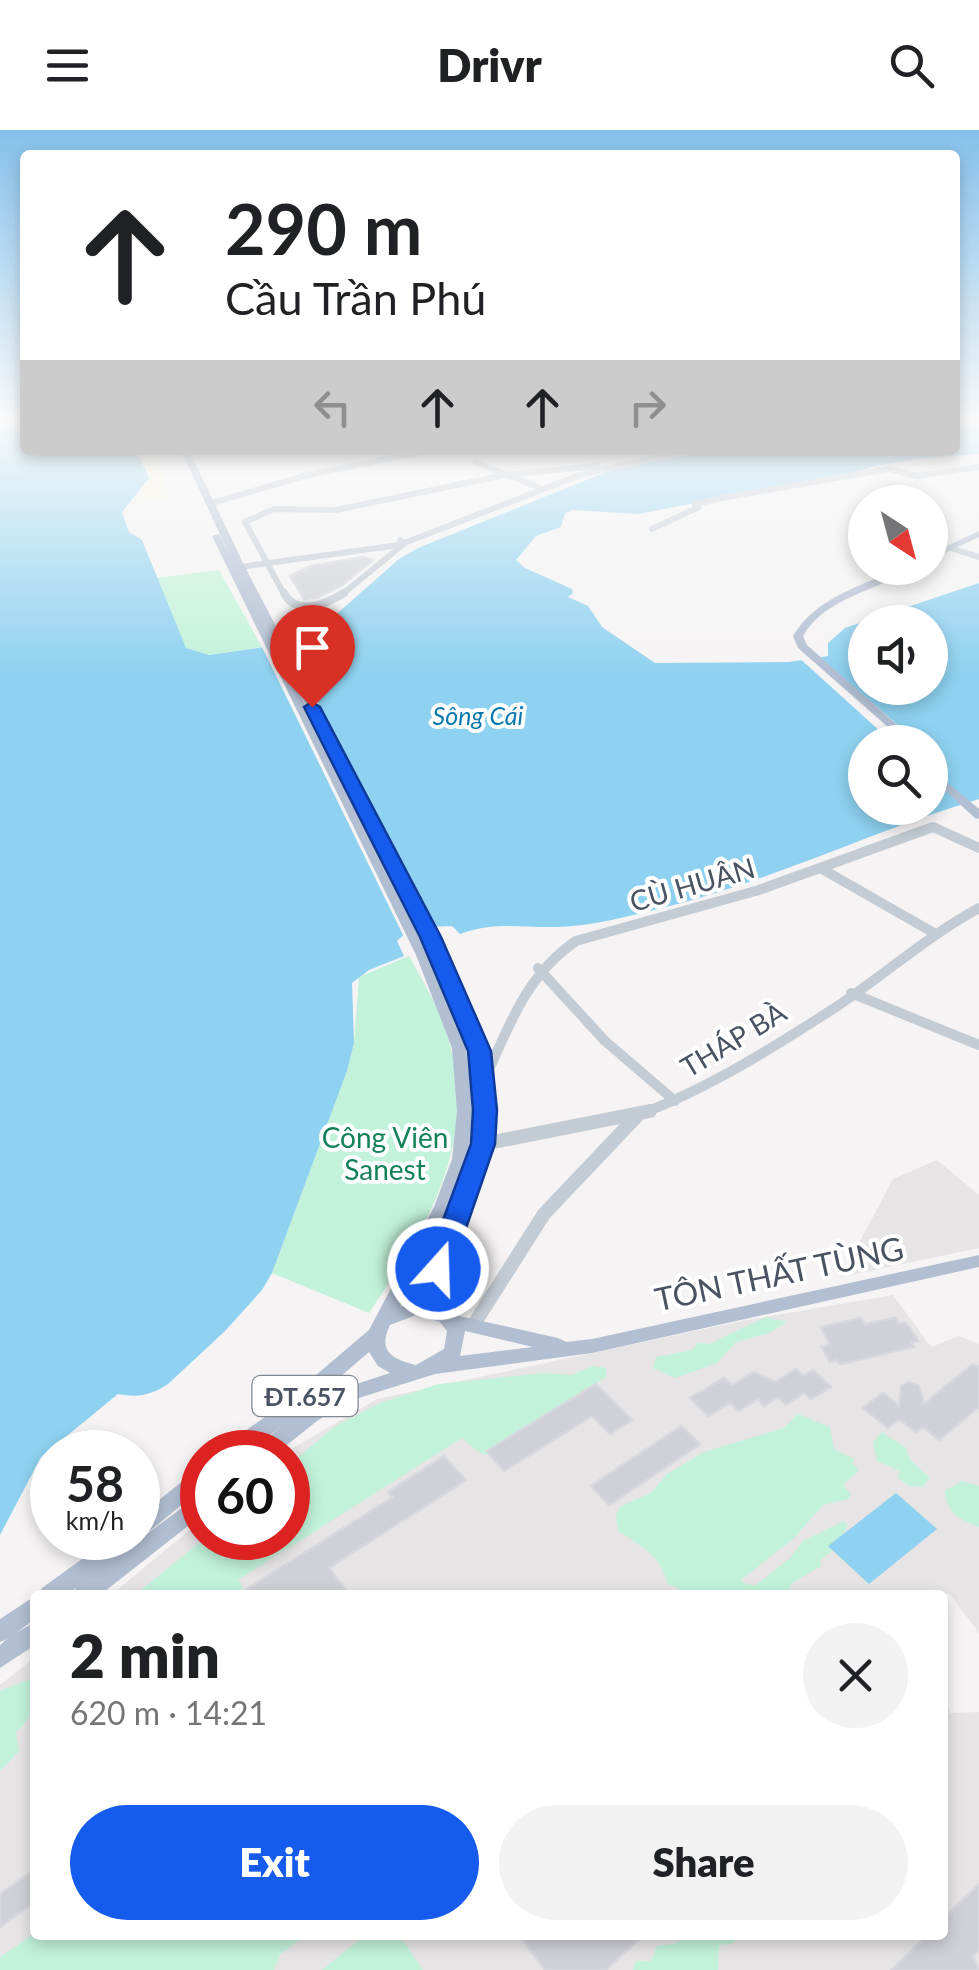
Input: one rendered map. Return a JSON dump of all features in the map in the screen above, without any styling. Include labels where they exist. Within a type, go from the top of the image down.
[{"type":"main road","name":"ĐT.657","points":[[208,505],[234,568],[477,1045],[484,1081],[483,1144],[438,1269],[448,1318],[456,1330],[454,1352],[427,1369],[380,1381],[338,1398],[294,1430]]},
{"type":"main road","points":[[950,548],[979,534]]},
{"type":"main road","points":[[873,585],[801,621],[788,632],[792,648],[879,725]]},
{"type":"main road","points":[[801,621],[800,644],[891,725]]},
{"type":"main road","points":[[948,776],[979,803]]},
{"type":"main road","points":[[948,787],[979,814]]},
{"type":"main road","name":"ĐT.657","points":[[424,939],[465,1079],[460,1159],[375,1344],[386,1362],[396,1368],[427,1369]]},
{"type":"main road","points":[[257,1430],[318,1376],[371,1321],[426,1239]]},
{"type":"main road","name":"TÔN THẤT TÙNG","points":[[427,1369],[592,1346],[979,1261]]},
{"type":"main road","points":[[380,1327],[415,1308],[448,1318]]},
{"type":"main road","name":"TÔN THẤT TÙNG","points":[[448,1318],[548,1344],[592,1346]]},
{"type":"main road","name":"ĐT.657","points":[[262,1430],[380,1327]]},
{"type":"main road","points":[[160,1511],[180,1495]]},
{"type":"main road","points":[[90,1590],[180,1521]]},
{"type":"main road","points":[[57,1590],[97,1560]]},
{"type":"main road","points":[[0,1632],[30,1610]]},
{"type":"main road","points":[[0,1658],[30,1636]]},
{"type":"street","points":[[360,505],[336,510],[274,509],[247,519],[246,527],[290,604],[321,607],[402,542]]},
{"type":"street","points":[[234,568],[402,542],[497,505]]},
{"type":"street","points":[[652,529],[698,508],[696,505]]},
{"type":"street","points":[[950,548],[966,553],[963,557],[979,560]]},
{"type":"street","name":"CÙ HUÂN","points":[[484,1081],[538,968],[576,941],[822,870],[933,827],[979,848]]},
{"type":"street","points":[[822,870],[934,933]]},
{"type":"street","name":"THÁP BÀ","points":[[483,1144],[639,1115],[674,1102],[834,1008],[934,933],[979,908]]},
{"type":"street","points":[[538,968],[605,1042],[674,1102]]},
{"type":"street","points":[[851,992],[979,1046]]},
{"type":"street","points":[[477,1045],[491,1049],[502,1042]]},
{"type":"street","points":[[474,1324],[544,1214],[639,1115]]},
{"type":"shaded area","points":[[937,1160],[979,1195],[979,1248],[841,1277],[893,1179]]},
{"type":"shaded area","points":[[893,1295],[931,1347],[959,1336],[979,1344],[979,1633],[948,1590],[117,1590],[153,1560],[160,1560],[160,1555],[180,1538],[180,1560],[310,1560],[310,1438],[377,1399],[742,1321]]},
{"type":"shaded area","points":[[30,1661],[30,1940],[948,1940],[948,1703],[950,1713],[979,1712],[979,1970],[0,1970],[0,1685]]},
{"type":"green space","points":[[219,570],[262,647],[209,655],[186,649],[155,578]]},
{"type":"green space","name":"Công Viên Sanest","points":[[409,956],[448,1036],[457,1086],[456,1121],[451,1155],[426,1220],[369,1313],[272,1273],[347,1071],[354,1043],[359,977]]},
{"type":"green space","points":[[766,1317],[787,1322],[769,1333],[736,1342],[717,1363],[675,1378],[653,1368],[656,1357],[692,1350],[698,1343],[709,1344]]},
{"type":"green space","points":[[593,1366],[606,1368],[606,1377],[499,1442],[499,1451],[483,1454],[462,1438],[310,1534],[310,1447],[334,1427],[380,1403],[439,1384],[543,1373],[572,1375]]},
{"type":"green space","points":[[798,1414],[830,1427],[834,1449],[854,1459],[852,1463],[859,1470],[843,1485],[851,1494],[848,1499],[823,1505],[794,1538],[741,1580],[756,1585],[790,1558],[803,1541],[844,1521],[848,1525],[835,1549],[820,1560],[821,1566],[792,1583],[788,1590],[681,1590],[667,1583],[655,1558],[618,1531],[616,1514],[621,1506],[651,1493],[667,1474],[704,1452],[784,1428]]},
{"type":"green space","points":[[882,1432],[906,1448],[910,1460],[930,1478],[922,1487],[909,1486],[898,1478],[900,1471],[877,1461],[873,1442]]},
{"type":"green space","points":[[962,1481],[979,1486],[979,1527],[960,1518],[948,1504],[945,1491]]},
{"type":"green space","points":[[180,1558],[270,1560],[238,1580],[244,1590],[141,1590]]},
{"type":"green space","points":[[30,1679],[30,1714],[16,1732],[19,1751],[0,1771],[0,1691]]},
{"type":"green space","points":[[30,1936],[30,1940],[299,1940],[280,1954],[274,1970],[0,1970],[0,1957]]},
{"type":"green space","points":[[359,1940],[402,1940],[423,1970],[322,1970]]},
{"type":"green space","points":[[680,1940],[736,1940],[719,1945],[718,1970],[633,1970],[636,1961],[651,1961],[657,1946]]},
{"type":"water","name":"Sông Cái","points":[[0,505],[128,505],[122,512],[129,532],[142,540],[186,648],[209,655],[306,641],[399,559],[525,505],[686,505],[638,514],[573,510],[565,513],[561,527],[536,536],[516,560],[572,589],[568,597],[588,606],[602,627],[655,663],[789,662],[828,656],[828,643],[848,627],[848,705],[948,705],[948,605],[913,605],[979,583],[979,799],[948,810],[948,725],[848,725],[848,825],[903,825],[743,884],[636,914],[584,925],[497,926],[460,934],[452,926],[430,927],[403,936],[397,941],[404,956],[369,970],[352,983],[354,1043],[347,1071],[272,1273],[262,1290],[168,1384],[144,1395],[118,1394],[74,1430],[30,1430],[30,1478],[0,1535]]},
{"type":"water","points":[[896,1493],[937,1529],[869,1584],[828,1546]]},
{"type":"pier","points":[[285,640],[439,931],[405,939],[260,643]]},
{"type":"pier","points":[[815,653],[848,682],[848,702],[797,656]]},
{"type":"pier","points":[[851,705],[875,705],[898,725],[873,725]]},
{"type":"building","points":[[363,557],[373,560],[341,586],[318,597],[304,599],[290,576],[311,566]]},
{"type":"building","points":[[861,1318],[865,1324],[895,1318],[899,1324],[906,1323],[918,1341],[911,1342],[914,1347],[840,1364],[837,1360],[830,1362],[822,1347],[830,1345],[821,1327]]},
{"type":"building","points":[[973,1364],[979,1367],[979,1407],[939,1440],[923,1427],[916,1432],[899,1419],[888,1428],[863,1408],[883,1393],[899,1406],[901,1386],[909,1382],[919,1386],[924,1404]]},
{"type":"building","points":[[796,1369],[803,1376],[813,1370],[831,1387],[811,1399],[804,1393],[786,1405],[778,1397],[764,1406],[758,1399],[739,1411],[730,1403],[708,1416],[690,1398],[724,1378],[732,1385],[754,1372],[775,1382]]},
{"type":"building","points":[[596,1384],[632,1420],[610,1434],[592,1416],[504,1471],[487,1451]]},
{"type":"building","points":[[681,1426],[700,1444],[609,1505],[591,1486]]},
{"type":"building","points":[[444,1456],[466,1480],[329,1568],[346,1590],[247,1589],[293,1560],[310,1560],[310,1549],[393,1497],[388,1492]]},
{"type":"building","points":[[30,1873],[30,1906],[0,1927],[0,1894]]},
{"type":"building","points":[[979,1884],[979,1950],[973,1956],[979,1970],[891,1970],[922,1940],[948,1940],[948,1914]]},
{"type":"building","points":[[523,1940],[639,1940],[606,1970],[545,1970]]},
{"type":"route","points":[[312,707],[431,937],[480,1051],[485,1110],[480,1160],[438,1269]]}]
